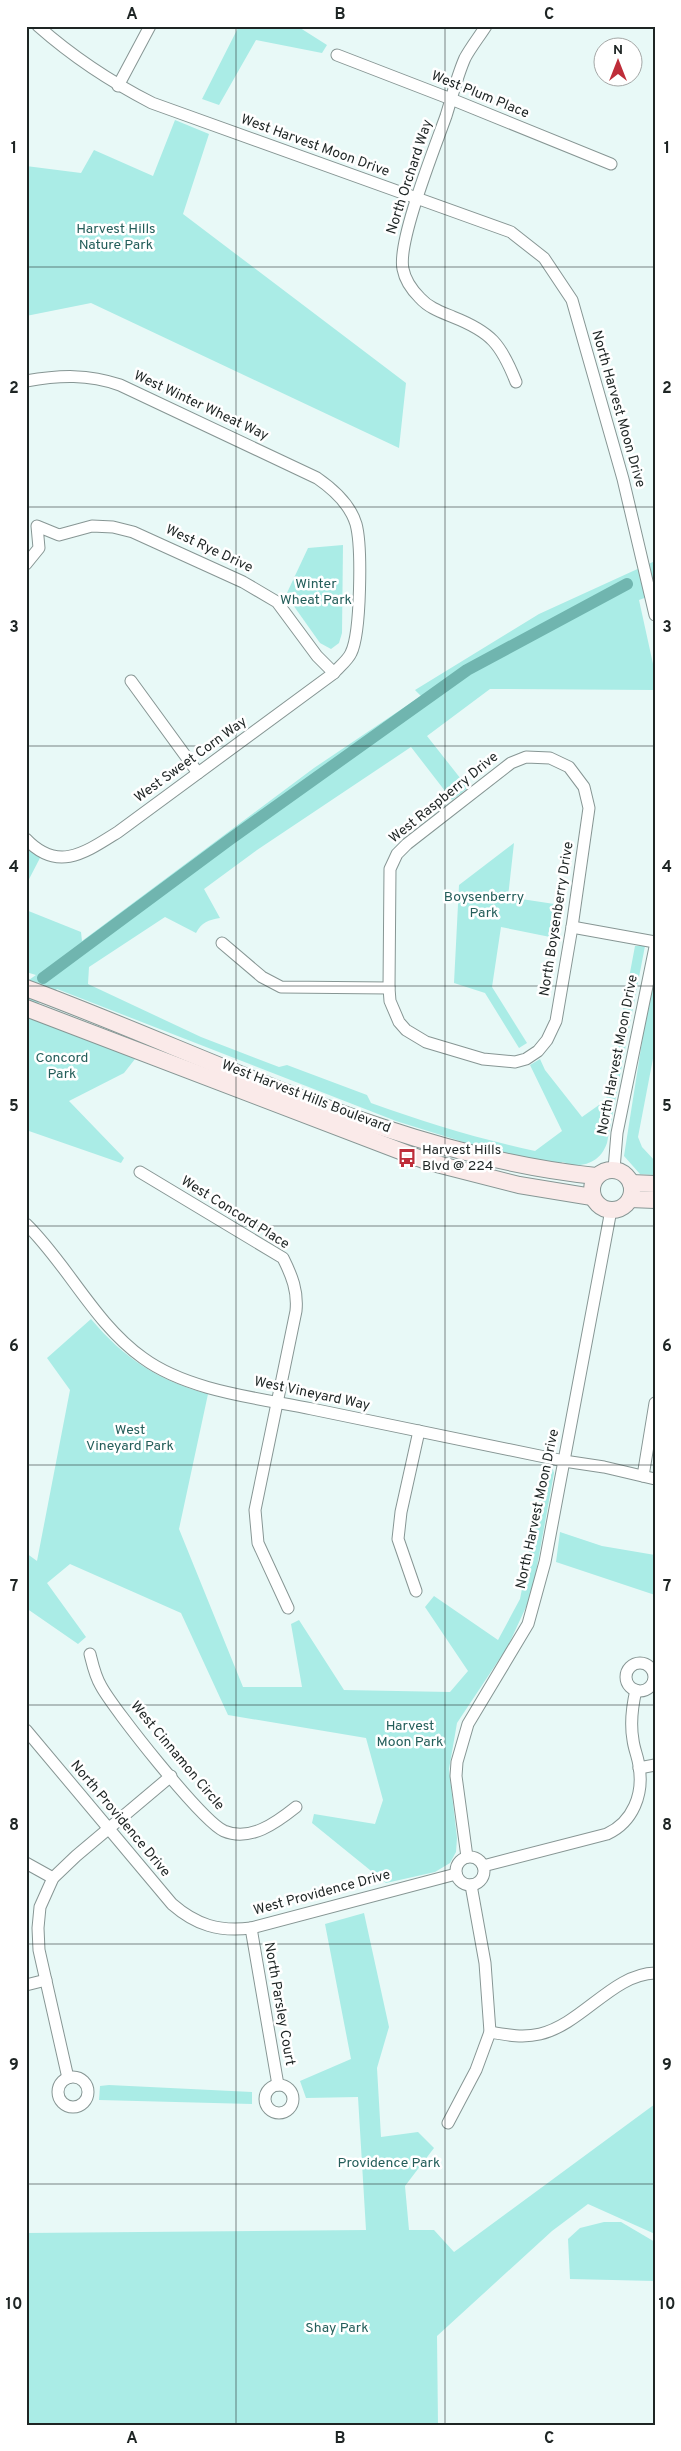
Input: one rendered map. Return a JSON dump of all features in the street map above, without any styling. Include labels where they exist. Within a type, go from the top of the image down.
[{"type":"street","name":"West Harvest Moon Drive","points":[[38,26],[76,57],[118,86],[152,103],[511,232],[544,258],[572,300]]},
{"type":"street","points":[[118,86],[150,26]]},
{"type":"street","name":"North Orchard Way","points":[[486,26],[465,58],[402,250],[402,269],[411,288],[422,301],[436,310],[485,332],[506,355],[516,382]]},
{"type":"street","name":"West Plum Place","points":[[337,55],[611,164]]},
{"type":"street","name":"North Harvest Moon Drive","points":[[572,300],[623,479],[654,608]]},
{"type":"street","name":"West Winter Wheat Way","points":[[26,381],[68,375],[88,376],[120,385],[317,478],[336,493],[347,506],[356,523],[358,533],[358,629],[351,653],[334,673]]},
{"type":"street","name":"West Rye Drive","points":[[26,564],[39,548],[37,526],[59,535],[92,526],[123,529],[149,538],[261,590],[277,602],[317,656],[334,673]]},
{"type":"street","name":"West Sweet Corn Way","points":[[26,839],[50,855],[72,858],[83,855],[118,832],[334,673]]},
{"type":"street","points":[[131,681],[198,773]]},
{"type":"street","name":"West Raspberry Drive","points":[[389,988],[390,869],[402,848],[511,763],[526,758],[543,757],[563,763],[577,776]]},
{"type":"street","name":"North Boysenberry Drive","points":[[389,988],[390,1001],[399,1022],[406,1030],[426,1042],[493,1061],[515,1062],[526,1059],[542,1048],[554,1027],[572,927],[589,808],[587,793],[577,776]]},
{"type":"street","points":[[572,927],[655,942]]},
{"type":"street","points":[[222,943],[262,977],[281,987],[389,988]]},
{"type":"street","name":"North Harvest Moon Drive","points":[[614,1169],[618,1133],[655,947]]},
{"type":"street","name":"West Harvest Hills Boulevard","points":[[26,988],[360,1119],[459,1150],[529,1166],[596,1176]]},
{"type":"street","name":"West Harvest Hills Boulevard","points":[[26,1008],[429,1162],[519,1185],[592,1197]]},
{"type":"street","points":[[631,1191],[627,1176],[614,1169],[604,1170],[596,1176],[592,1183],[592,1197],[596,1204],[610,1210],[618,1209],[631,1191],[655,1184]]},
{"type":"street","name":"West Concord Place","points":[[140,1172],[284,1258],[298,1294],[278,1402]]},
{"type":"street","points":[[631,1191],[655,1200]]},
{"type":"street","name":"North Harvest Moon Drive","points":[[467,1857],[456,1776],[457,1762],[468,1724],[528,1624],[545,1562],[610,1210]]},
{"type":"street","name":"West Vineyard Way","points":[[26,1224],[51,1250],[103,1320],[142,1357],[188,1381],[278,1402],[655,1479]]},
{"type":"street","points":[[278,1402],[255,1510],[255,1524],[258,1543],[288,1608]]},
{"type":"street","points":[[643,1476],[655,1403]]},
{"type":"street","points":[[416,1591],[398,1539],[401,1512],[419,1431]]},
{"type":"street","name":"West Cinnamon Circle","points":[[90,1654],[94,1674],[101,1687],[199,1810],[224,1831],[248,1833],[263,1830],[276,1823],[296,1807]]},
{"type":"street","points":[[483,1866],[616,1830],[623,1824],[633,1811],[639,1794],[640,1768],[633,1740],[632,1708],[636,1690]]},
{"type":"street","name":"North Providence Drive","points":[[26,1730],[172,1904],[196,1922]]},
{"type":"street","points":[[640,1768],[655,1765]]},
{"type":"street","points":[[68,2078],[39,1950],[38,1922],[40,1906],[53,1878],[171,1776]]},
{"type":"street","points":[[467,1857],[475,1858],[483,1866],[482,1878],[471,1885],[460,1881],[456,1874],[459,1861],[467,1857]]},
{"type":"street","points":[[26,1863],[53,1878]]},
{"type":"street","name":"West Providence Drive","points":[[196,1922],[218,1928],[251,1928],[456,1874]]},
{"type":"street","points":[[448,2123],[476,2070],[490,2032],[485,1963],[471,1885]]},
{"type":"street","name":"North Parsley Court","points":[[251,1928],[278,2084]]},
{"type":"street","points":[[490,2032],[520,2036],[541,2034],[574,2018],[626,1981],[642,1973],[655,1973]]},
{"type":"street","points":[[26,1984],[46,1980]]},
{"type":"green space","points":[[239,26],[297,26],[327,45],[322,53],[256,40],[219,105],[202,99]]},
{"type":"green space","name":"Harvest Hills Nature Park","points":[[175,120],[209,134],[183,214],[406,383],[399,448],[91,303],[26,316],[26,166],[81,173],[94,150],[153,176]]},
{"type":"green space","name":"Winter Wheat Park","points":[[343,545],[342,633],[339,643],[331,649],[320,643],[286,595],[308,548]]},
{"type":"green space","points":[[655,561],[655,594],[639,600],[655,673],[655,690],[490,689],[427,736],[468,788],[452,800],[411,747],[257,850],[204,889],[220,918],[206,922],[196,933],[165,917],[89,967],[88,984],[201,1037],[279,1067],[287,1065],[367,1095],[371,1103],[391,1110],[472,1136],[535,1151],[562,1131],[530,1065],[540,1059],[545,1070],[582,1117],[606,1100],[635,946],[645,946],[607,1143],[596,1159],[579,1165],[565,1165],[566,1163],[562,1162],[560,1165],[476,1146],[396,1121],[57,989],[26,1012],[26,982],[36,975],[26,972],[26,910],[81,932],[82,941],[314,768],[421,696],[415,690],[539,614]]},
{"type":"green space","name":"Boysenberry Park","points":[[514,843],[508,897],[561,905],[555,938],[501,927],[492,987],[527,1043],[519,1048],[485,993],[454,983],[459,885]]},
{"type":"green space","points":[[29,847],[41,856],[26,885],[26,851]]},
{"type":"green space","points":[[655,959],[655,1048],[638,1137],[642,1147],[655,1161],[655,1175],[640,1174],[624,1156]]},
{"type":"green space","name":"Concord Park","points":[[26,1014],[135,1059],[124,1073],[69,1101],[124,1158],[121,1163],[26,1130]]},
{"type":"green space","points":[[91,1319],[116,1346],[143,1366],[173,1382],[208,1394],[179,1529],[243,1687],[302,1687],[291,1624],[299,1620],[344,1690],[450,1692],[468,1671],[425,1607],[434,1596],[498,1640],[520,1599],[547,1462],[552,1466],[554,1473],[532,1594],[508,1646],[457,1723],[449,1769],[457,1838],[456,1852],[450,1863],[435,1872],[386,1883],[312,1823],[314,1814],[375,1824],[383,1800],[366,1738],[228,1715],[181,1613],[70,1564],[47,1583],[86,1637],[78,1644],[26,1608],[26,1553],[37,1561],[70,1390],[47,1358]]},
{"type":"green space","points":[[560,1532],[602,1546],[655,1555],[655,1595],[556,1562]]},
{"type":"green space","name":"Shay Park","points":[[364,1913],[389,2027],[377,2068],[381,2137],[418,2132],[434,2148],[405,2186],[409,2230],[434,2230],[454,2252],[655,2104],[655,2234],[588,2204],[552,2231],[437,2336],[438,2425],[26,2425],[26,2233],[366,2230],[358,2097],[306,2098],[300,2081],[351,2059],[325,1924]]},
{"type":"green space","points":[[100,2086],[252,2092],[252,2104],[99,2100]]},
{"type":"green space","points":[[604,2222],[621,2222],[655,2242],[655,2281],[570,2279],[568,2239],[580,2228]]},
{"type":"waterway","points":[[43,978],[229,840],[467,670],[627,584]]},
{"type":"place","name":"Harvest Hills Blvd @ 224","points":[[407,1158]]},
{"type":"park label","name":"West Vineyard Park","points":[[130,1438]]},
{"type":"park label","name":"Harvest Moon Park","points":[[410,1734]]},
{"type":"park label","name":"Providence Park","points":[[389,2163]]}]
